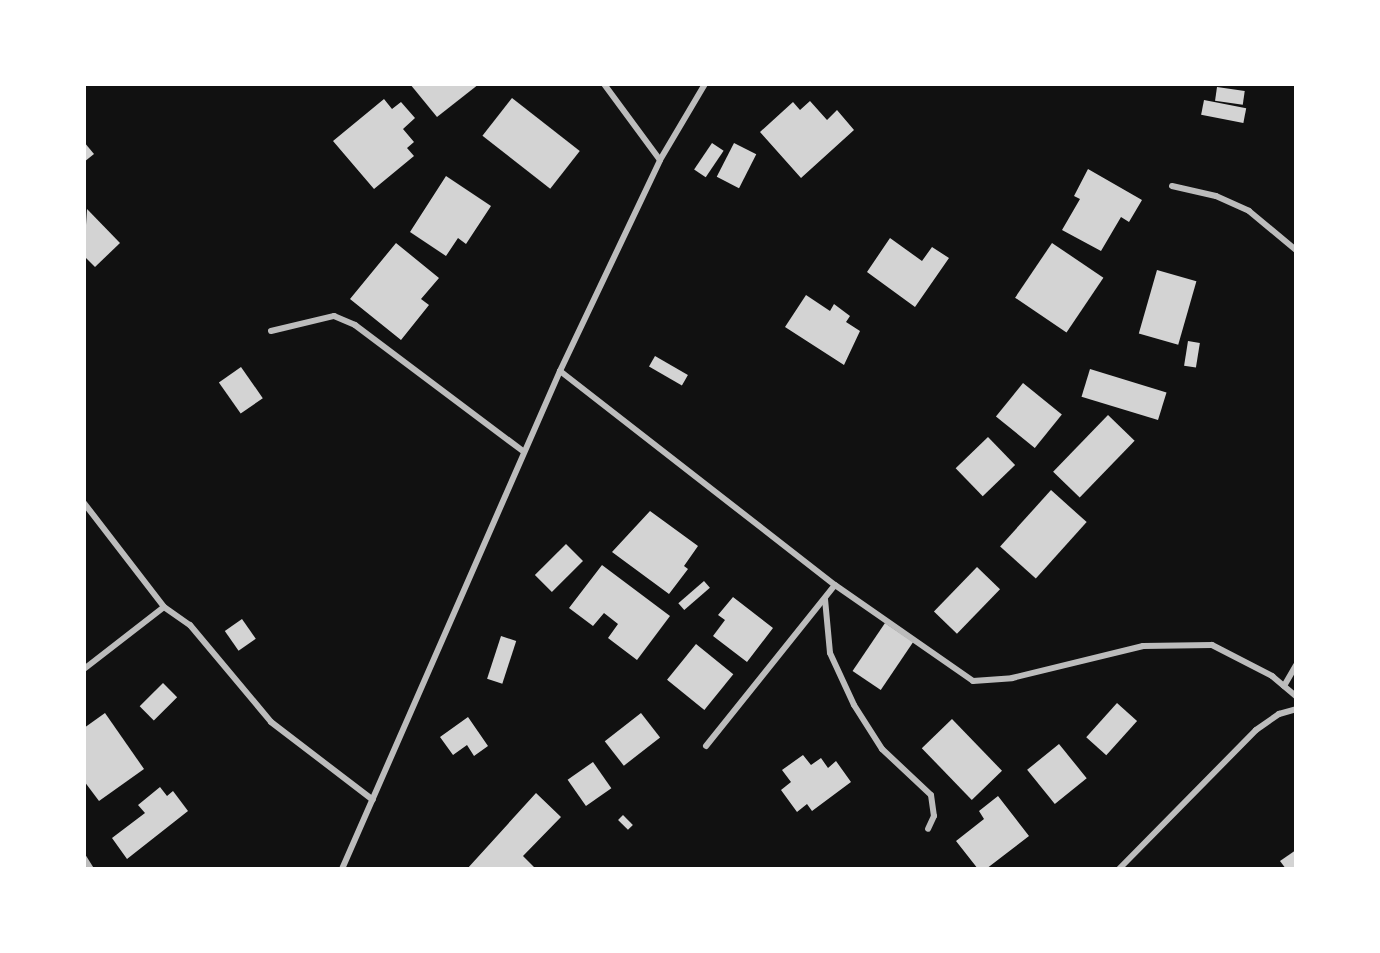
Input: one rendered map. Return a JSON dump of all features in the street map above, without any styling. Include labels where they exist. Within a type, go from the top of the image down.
[{"type":"street","points":[[604,84],[660,160]]},
{"type":"street","points":[[342,869],[560,371],[660,160],[705,84]]},
{"type":"street","points":[[1172,186],[1216,196],[1249,211],[1296,250]]},
{"type":"street","points":[[271,331],[334,316],[355,325],[524,452]]},
{"type":"street","points":[[560,371],[835,585],[973,681],[1012,678],[1143,646],[1212,645],[1284,686],[1296,696]]},
{"type":"street","points":[[84,503],[164,607],[190,625],[271,722],[373,800]]},
{"type":"street","points":[[706,746],[835,585]]},
{"type":"street","points":[[825,599],[830,654],[854,705],[882,749],[931,795],[934,816],[928,829]]},
{"type":"street","points":[[84,669],[164,607]]},
{"type":"street","points":[[1284,686],[1296,665]]},
{"type":"street","points":[[1119,869],[1256,730],[1280,714],[1296,709]]},
{"type":"street","points":[[84,858],[92,869]]},
{"type":"building","points":[[410,84],[479,84],[437,117]]},
{"type":"building","points":[[1217,87],[1245,91],[1243,105],[1215,101]]},
{"type":"building","points":[[512,98],[580,151],[550,189],[482,136]]},
{"type":"building","points":[[384,99],[392,109],[401,102],[415,118],[403,129],[414,142],[407,148],[414,156],[374,189],[333,141]]},
{"type":"building","points":[[1204,100],[1246,108],[1243,123],[1201,115]]},
{"type":"building","points":[[810,101],[827,120],[837,110],[854,130],[801,178],[760,132],[793,102],[800,110]]},
{"type":"building","points":[[84,142],[94,154],[84,162]]},
{"type":"building","points":[[712,143],[724,151],[706,177],[694,170]]},
{"type":"building","points":[[734,143],[756,154],[739,188],[717,177]]},
{"type":"building","points":[[1088,169],[1142,200],[1129,222],[1121,217],[1101,251],[1062,230],[1080,199],[1074,196]]},
{"type":"building","points":[[446,176],[491,206],[466,244],[458,238],[446,256],[410,232]]},
{"type":"building","points":[[87,209],[120,243],[95,267],[84,256]]},
{"type":"building","points":[[890,238],[922,261],[932,247],[949,258],[915,307],[867,272]]},
{"type":"building","points":[[396,243],[439,278],[421,299],[429,305],[401,340],[350,299]]},
{"type":"building","points":[[1052,243],[1103,278],[1066,332],[1015,298]]},
{"type":"building","points":[[1157,270],[1196,281],[1178,345],[1139,333]]},
{"type":"building","points":[[806,295],[830,311],[834,304],[850,316],[846,322],[860,331],[844,365],[785,327]]},
{"type":"building","points":[[1188,341],[1200,343],[1196,368],[1184,366]]},
{"type":"building","points":[[655,356],[688,375],[682,385],[649,366]]},
{"type":"building","points":[[241,367],[263,398],[241,414],[219,382]]},
{"type":"building","points":[[1090,369],[1167,392],[1158,420],[1082,397]]},
{"type":"building","points":[[1023,383],[1062,414],[1035,448],[996,416]]},
{"type":"building","points":[[1108,415],[1135,441],[1080,498],[1053,472]]},
{"type":"building","points":[[988,437],[1015,465],[983,496],[956,468]]},
{"type":"building","points":[[1051,490],[1087,522],[1036,579],[1000,546]]},
{"type":"building","points":[[650,511],[698,546],[684,566],[688,569],[669,594],[612,552]]},
{"type":"building","points":[[566,544],[583,561],[552,592],[535,575]]},
{"type":"building","points":[[602,565],[670,616],[637,660],[608,638],[618,624],[604,613],[593,626],[569,608]]},
{"type":"building","points":[[977,567],[1000,589],[957,634],[934,612]]},
{"type":"building","points":[[704,581],[710,588],[684,610],[678,603]]},
{"type":"building","points":[[733,597],[773,628],[747,662],[713,636],[725,620],[718,615]]},
{"type":"building","points":[[242,619],[256,639],[239,651],[225,631]]},
{"type":"building","points":[[885,623],[913,642],[881,690],[853,671]]},
{"type":"building","points":[[501,636],[516,641],[502,684],[487,679]]},
{"type":"building","points":[[696,644],[733,674],[704,710],[667,680]]},
{"type":"building","points":[[163,683],[177,697],[154,720],[140,706]]},
{"type":"building","points":[[1117,703],[1137,721],[1106,755],[1086,737]]},
{"type":"building","points":[[105,713],[144,769],[99,801],[84,781],[84,728]]},
{"type":"building","points":[[641,713],[660,737],[624,766],[605,741]]},
{"type":"building","points":[[468,717],[488,746],[474,756],[467,745],[453,755],[440,737]]},
{"type":"building","points":[[952,719],[1002,771],[972,800],[922,748]]},
{"type":"building","points":[[1059,744],[1087,778],[1055,804],[1027,770]]},
{"type":"building","points":[[803,755],[811,765],[821,758],[828,768],[836,761],[851,782],[812,811],[807,804],[797,812],[781,790],[791,782],[782,770]]},
{"type":"building","points":[[593,762],[611,788],[586,806],[568,780]]},
{"type":"building","points":[[160,787],[167,796],[173,791],[188,811],[127,859],[112,838],[145,813],[138,805]]},
{"type":"building","points":[[536,793],[561,817],[523,856],[534,867],[467,869]]},
{"type":"building","points":[[998,796],[1029,836],[986,869],[978,869],[956,841],[984,819],[979,811]]},
{"type":"building","points":[[623,815],[633,825],[628,830],[618,820]]},
{"type":"building","points":[[1296,850],[1296,869],[1286,869],[1280,861]]}]
